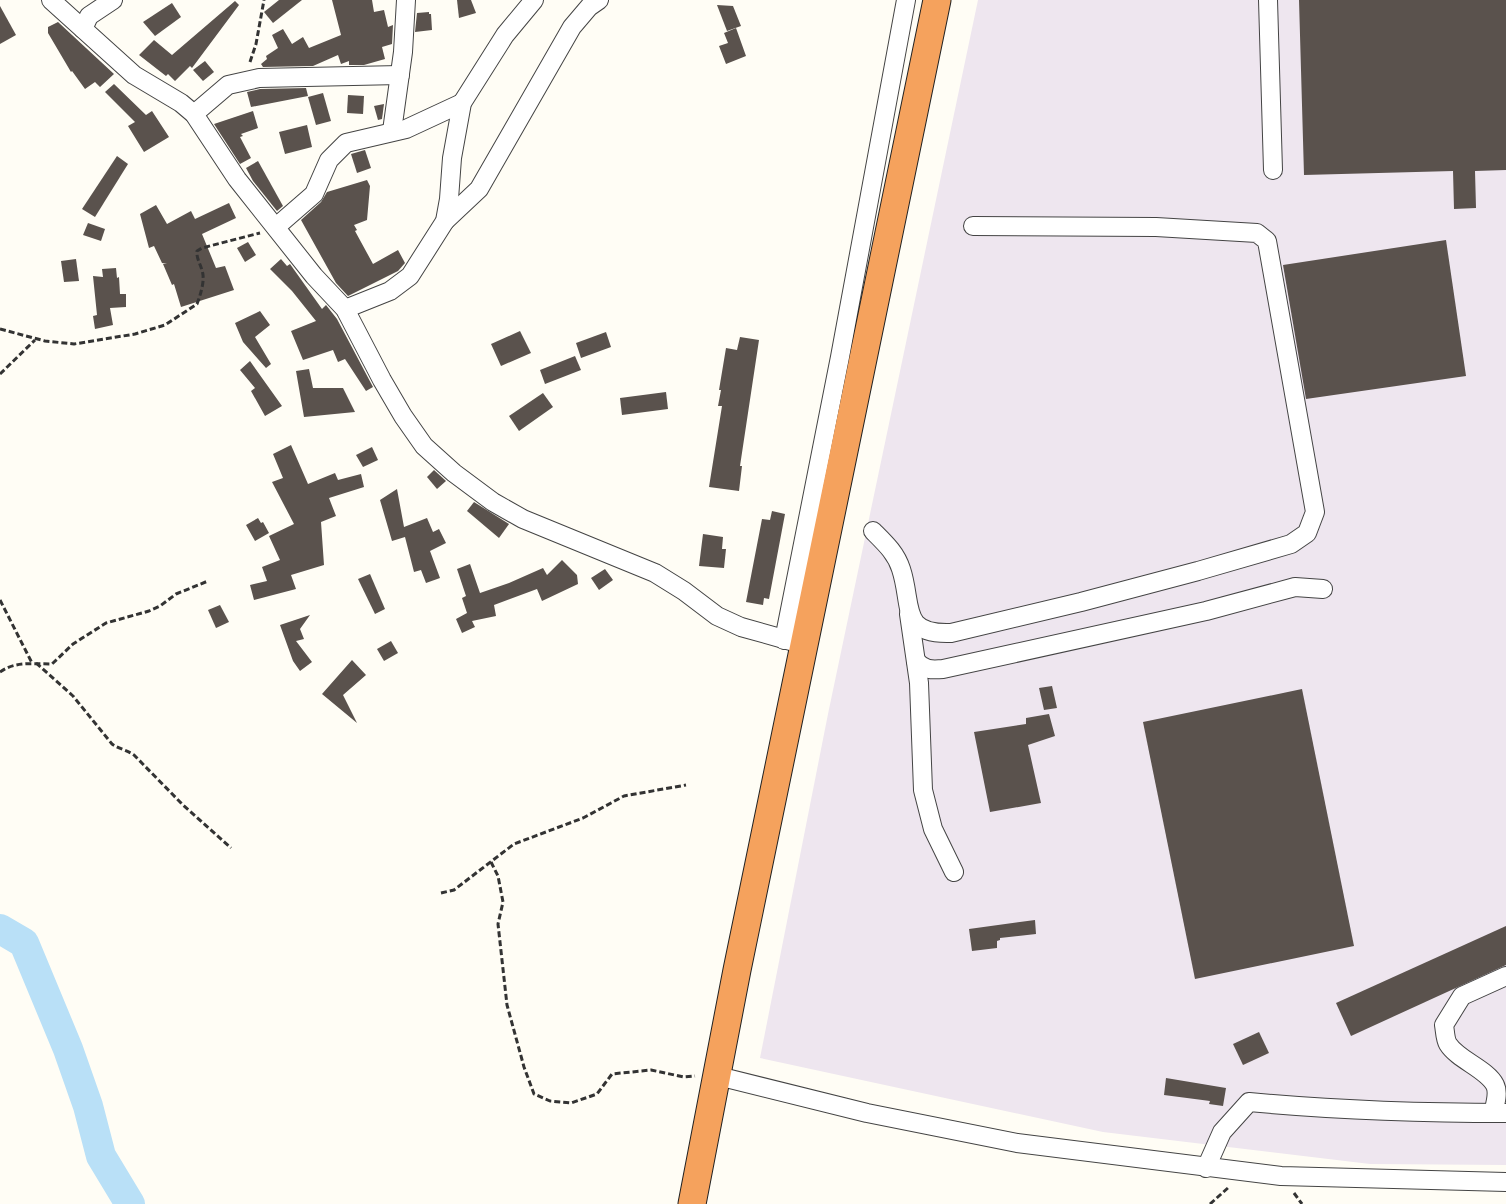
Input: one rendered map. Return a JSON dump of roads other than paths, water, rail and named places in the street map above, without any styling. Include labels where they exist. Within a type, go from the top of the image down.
[{"type":"highway","points":[[692,1204],[737,970],[794,642],[937,0]]},
{"type":"street","points":[[51,0],[134,75],[181,103],[194,114],[237,179],[314,276],[345,309],[381,380],[424,446],[454,473],[493,502],[523,519],[655,573],[717,616],[741,627],[794,642],[840,357],[906,0]]},
{"type":"street","points":[[83,29],[89,16],[113,0]]},
{"type":"street","points":[[392,131],[400,75],[406,0]]},
{"type":"street","points":[[445,221],[452,158],[462,102],[505,35],[534,0]]},
{"type":"street","points":[[345,309],[390,291],[410,276],[445,221],[479,189],[572,27],[589,6],[599,0]]},
{"type":"street","points":[[1268,0],[1273,170]]},
{"type":"street","points":[[194,114],[228,85],[259,78],[400,75]]},
{"type":"street","points":[[276,227],[314,194],[329,160],[346,143],[406,129],[462,102]]},
{"type":"street","points":[[909,614],[918,627],[934,633],[951,633],[1080,602],[1291,544],[1307,533],[1315,512],[1267,241],[1257,233],[1156,227],[973,226]]},
{"type":"street","points":[[873,531],[895,555],[901,570],[919,683],[923,790],[933,829],[954,872]]},
{"type":"street","points":[[916,661],[922,668],[943,669],[1206,611],[1295,587],[1323,589]]},
{"type":"street","points":[[1206,1168],[1222,1132],[1249,1102],[1331,1109],[1500,1113],[1495,1085],[1484,1073],[1472,1066],[1448,1044],[1444,1025],[1462,996],[1506,976]]},
{"type":"street","points":[[717,1076],[867,1113],[1017,1143],[1281,1176],[1506,1182]]},
{"type":"waterway","points":[[0,929],[24,943],[68,1049],[88,1106],[101,1156],[130,1204]]}]
